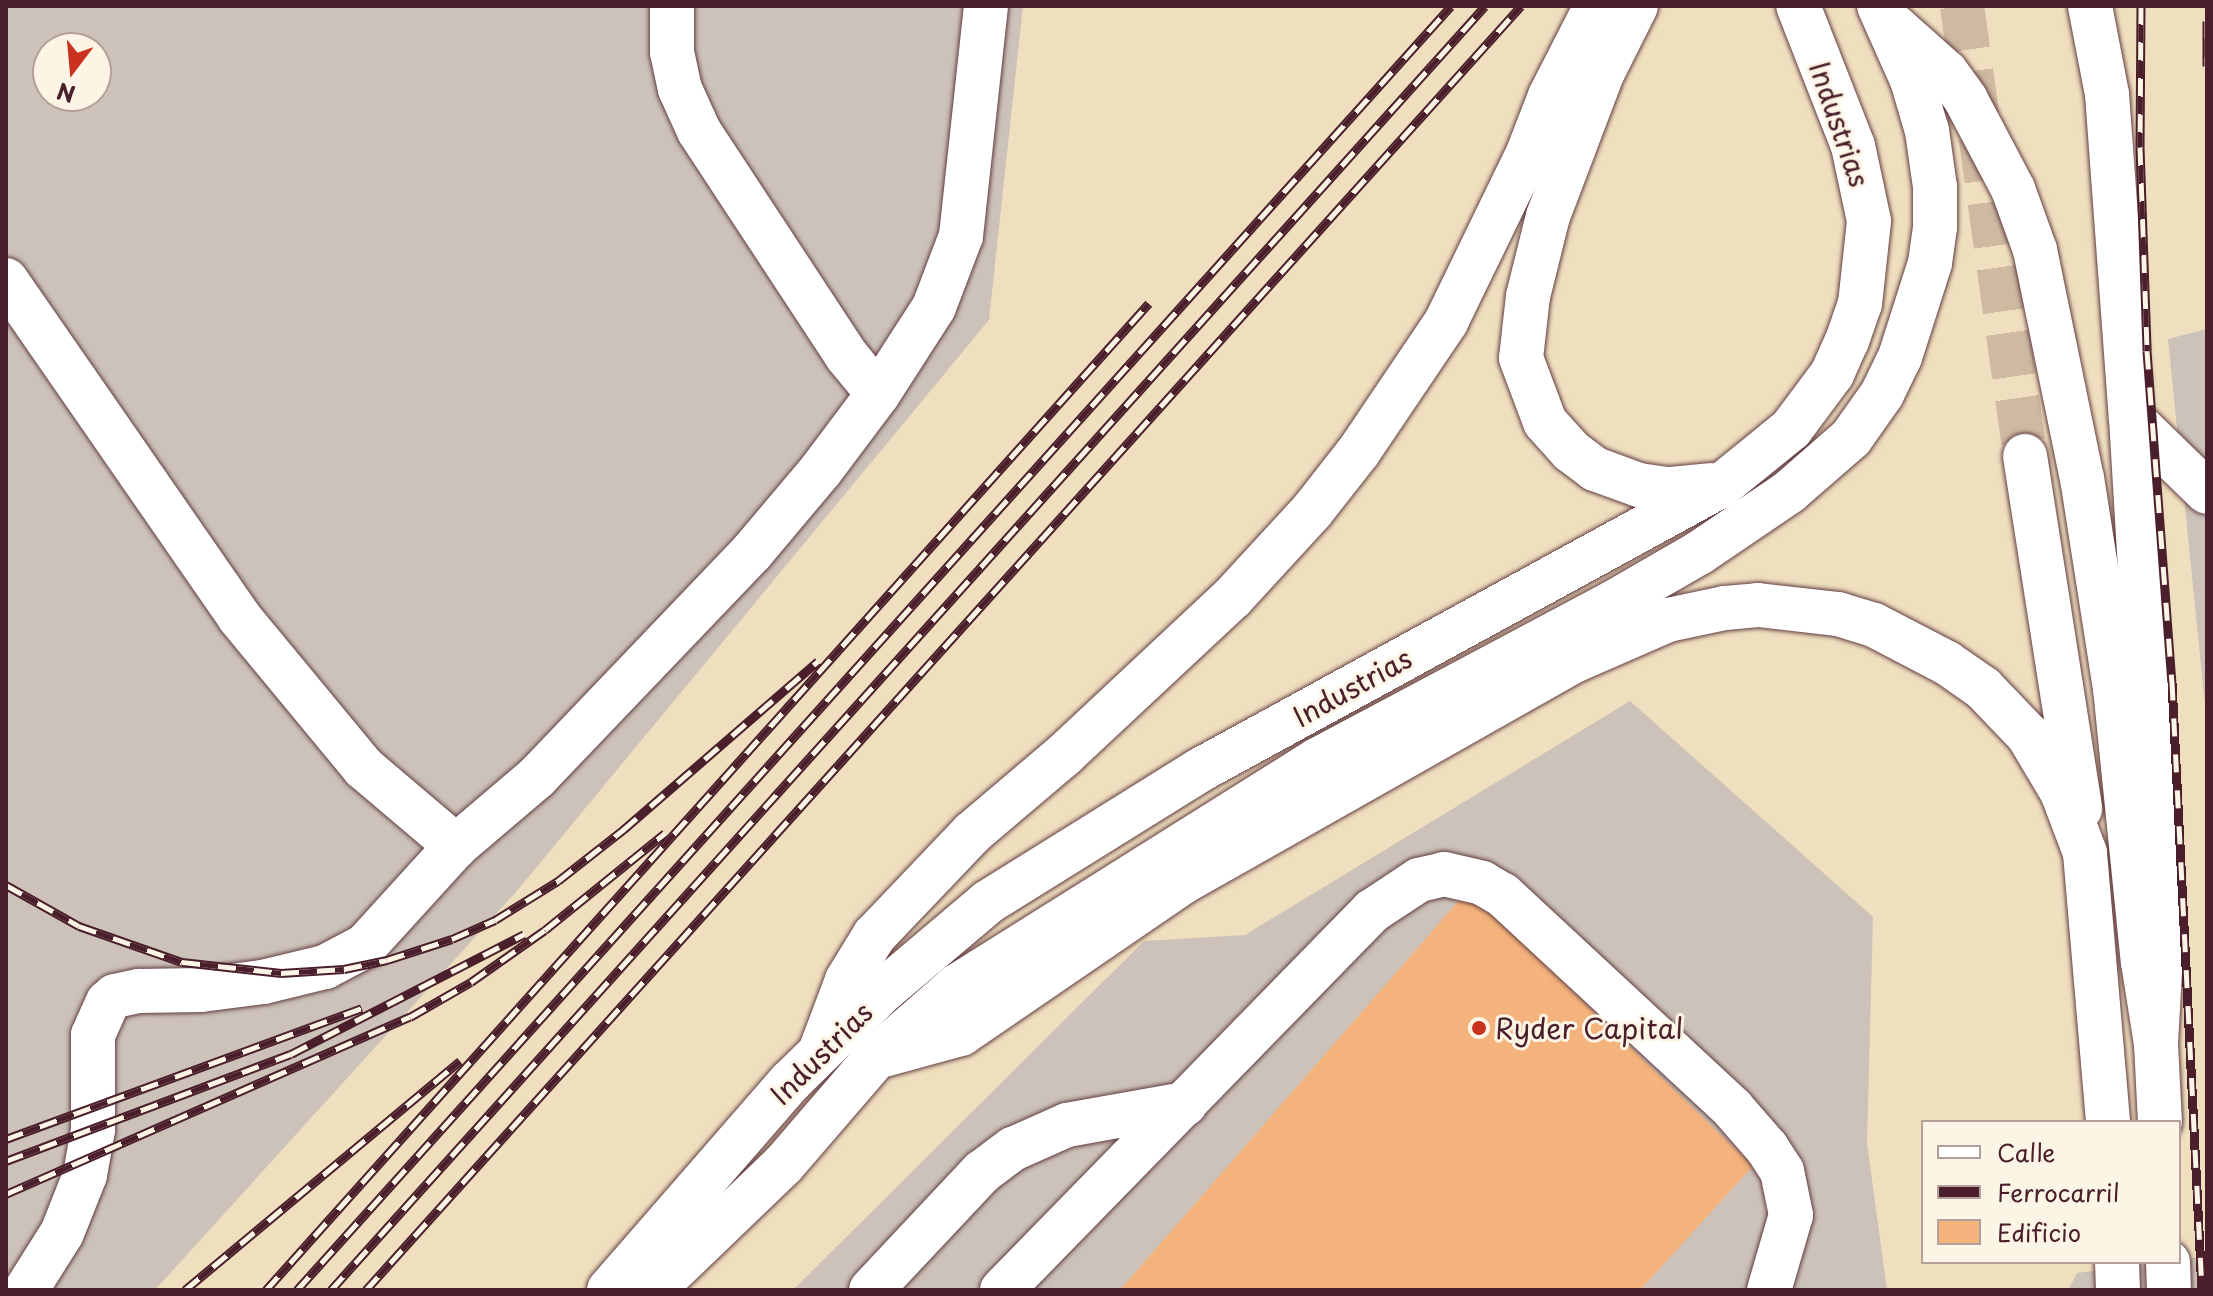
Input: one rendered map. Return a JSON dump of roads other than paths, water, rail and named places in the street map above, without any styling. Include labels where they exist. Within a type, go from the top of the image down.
[{"type":"main road","points":[[672,6],[672,52],[680,89],[699,131],[846,355],[878,394]]},
{"type":"main road","points":[[26,1290],[62,1233],[85,1175],[92,1142],[93,1035],[108,1002],[115,996],[139,991],[201,990],[263,982],[325,967],[365,946],[456,846],[537,777],[752,552],[821,470],[878,394],[934,307],[961,236],[986,6]]},
{"type":"main road","points":[[820,1052],[847,980],[874,936],[972,833],[1064,755],[1232,598],[1312,511],[1359,451],[1446,322],[1528,153],[1550,96],[1596,6]]},
{"type":"main road","points":[[1636,6],[1602,74],[1548,216],[1528,296],[1521,358],[1545,422],[1571,451],[1595,469],[1639,485],[1669,489],[1722,485]]},
{"type":"main road","name":"Industrias","points":[[609,1290],[757,1116],[895,979],[988,902],[1200,770],[1722,485],[1791,429],[1832,374],[1860,304],[1869,221],[1853,146],[1798,6]]},
{"type":"main road","points":[[2090,6],[2107,94],[2131,418],[2158,878],[2161,954],[2156,1044]]},
{"type":"main road","points":[[1884,14],[1946,72],[1966,100],[2007,176],[2035,250],[2082,478],[2115,688],[2143,962],[2156,1044],[2160,1120]]},
{"type":"main road","name":"Industrias","points":[[653,1290],[784,1164],[876,1057],[957,986],[1317,760],[1614,602],[1699,553],[1789,492],[1851,438],[1882,394],[1900,357],[1930,263],[1935,227],[1927,131],[1912,80],[1884,14]]},
{"type":"main road","points":[[6,280],[239,617],[364,768],[456,846]]},
{"type":"main road","points":[[2131,418],[2207,492]]},
{"type":"main road","points":[[2025,456],[2077,774],[2108,1120]]},
{"type":"main road","points":[[876,1057],[961,1034],[1183,882],[1576,660],[1668,620],[1725,608],[1758,605],[1838,614],[1874,625],[1947,663],[1983,688],[2028,735],[2062,792],[2085,853]]},
{"type":"main road","points":[[1002,1290],[1372,911],[1419,880],[1444,874],[1482,883],[1503,895],[1733,1109],[1767,1148],[1782,1171],[1791,1215],[1769,1290]]},
{"type":"main road","points":[[871,1290],[982,1172],[1013,1149],[1067,1125],[1185,1104]]},
{"type":"main road","points":[[2117,1264],[2118,1290]]},
{"type":"main road","points":[[2168,1264],[2169,1290]]},
{"type":"tunnel","points":[[1962,6],[2025,456]]},
{"type":"railway","points":[[297,1290],[1451,6]]},
{"type":"railway","points":[[331,1290],[1485,6]]},
{"type":"railway","points":[[366,1290],[1521,6]]},
{"type":"railway","points":[[2141,6],[2140,147],[2147,351],[2172,682],[2202,1290]]},
{"type":"railway","points":[[2207,21],[2207,66]]},
{"type":"railway","points":[[266,1290],[1149,303]]},
{"type":"railway","points":[[6,885],[79,926],[182,962],[281,973],[344,969],[387,960],[452,939],[495,920],[558,881],[623,830],[818,661]]},
{"type":"railway","points":[[6,1194],[410,1017],[471,982],[545,930],[665,833]]},
{"type":"railway","points":[[6,1161],[291,1054],[524,934]]},
{"type":"railway","points":[[6,1139],[362,1008]]},
{"type":"railway","points":[[185,1290],[460,1061]]},
{"type":"place","name":"Ryder Capital","points":[[1479,1028]]}]
